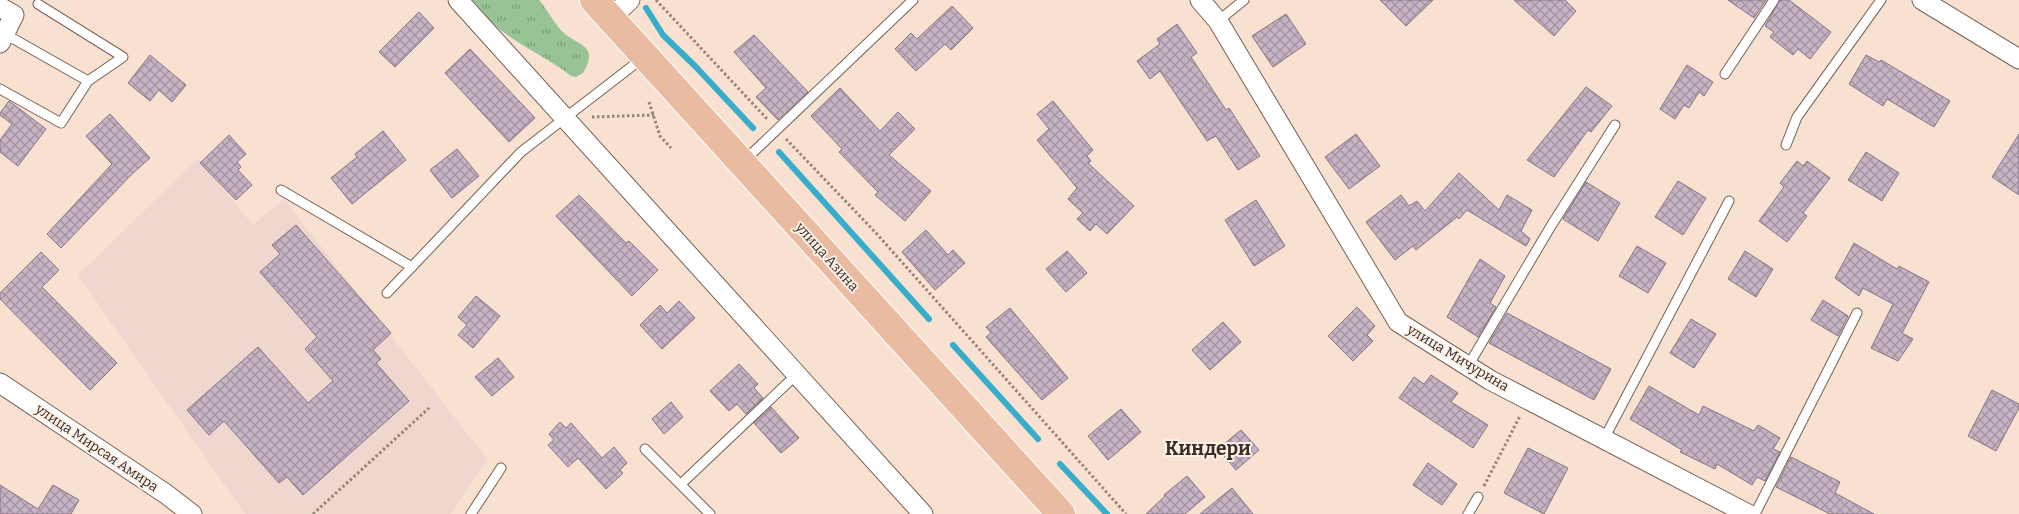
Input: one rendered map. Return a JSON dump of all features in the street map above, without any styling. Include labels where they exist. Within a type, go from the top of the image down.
[{"type":"main road","name":"улица Азина","points":[[612,6],[646,56],[1061,514]]},
{"type":"street","points":[[458,0],[923,514]]},
{"type":"street","name":"улица Мичурина","points":[[1200,0],[1218,21],[1398,322],[1468,366],[1528,399],[1748,514]]},
{"type":"street","points":[[1922,0],[2019,59]]},
{"type":"street","points":[[0,6],[14,15],[2,39]]},
{"type":"street","name":"улица Мирсая Амира","points":[[0,383],[166,494],[192,514]]},
{"type":"lane","points":[[742,163],[913,0]]},
{"type":"lane","points":[[1218,21],[1244,0]]},
{"type":"lane","points":[[1725,74],[1774,0]]},
{"type":"lane","points":[[1786,145],[1797,117],[1881,0]]},
{"type":"lane","points":[[0,89],[61,122],[88,82],[124,57],[38,4]]},
{"type":"lane","points":[[2,39],[88,82]]},
{"type":"lane","points":[[387,293],[521,152],[646,56]]},
{"type":"lane","points":[[1468,366],[1551,226],[1615,125]]},
{"type":"lane","points":[[281,190],[412,267]]},
{"type":"lane","points":[[1604,439],[1729,201]]},
{"type":"lane","points":[[1755,514],[1858,314]]},
{"type":"lane","points":[[681,484],[796,374]]},
{"type":"lane","points":[[645,449],[710,514]]},
{"type":"lane","points":[[471,514],[501,468]]},
{"type":"lane","points":[[1468,514],[1478,497]]},
{"type":"path","points":[[656,0],[876,233],[1126,514]]},
{"type":"path","points":[[649,102],[660,136],[671,148]]},
{"type":"path","points":[[565,118],[654,116]]},
{"type":"path","points":[[1478,497],[1528,399]]},
{"type":"path","points":[[312,514],[429,408]]},
{"type":"shaded area","points":[[198,158],[253,225],[284,199],[487,459],[451,514],[245,514],[78,275]]},
{"type":"green space","points":[[472,0],[539,0],[561,31],[586,48],[589,57],[583,73],[576,77],[571,76],[519,43],[498,28]]},
{"type":"building","points":[[1380,0],[1433,0],[1406,26]]},
{"type":"building","points":[[1514,0],[1565,0],[1576,11],[1554,36]]},
{"type":"building","points":[[1728,0],[1766,0],[1754,18]]},
{"type":"building","points":[[1780,0],[1789,0],[1831,32],[1810,59],[1798,49],[1793,55],[1770,37],[1774,32],[1765,26]]},
{"type":"building","points":[[952,6],[973,28],[951,50],[945,44],[916,71],[895,49],[911,33],[917,39]]},
{"type":"building","points":[[419,12],[434,28],[395,67],[379,52]]},
{"type":"building","points":[[1286,14],[1306,44],[1273,67],[1252,36]]},
{"type":"building","points":[[1177,24],[1197,53],[1191,57],[1226,110],[1229,108],[1260,156],[1238,170],[1216,136],[1207,141],[1160,71],[1150,79],[1137,61],[1160,44],[1157,39]]},
{"type":"building","points":[[754,35],[808,92],[778,120],[756,97],[766,88],[734,52]]},
{"type":"building","points":[[470,49],[535,118],[509,142],[445,73]]},
{"type":"building","points":[[150,55],[186,85],[172,102],[159,90],[150,101],[128,83]]},
{"type":"building","points":[[1866,55],[1879,62],[1881,60],[1950,101],[1934,127],[1887,99],[1883,106],[1849,84]]},
{"type":"building","points":[[1687,65],[1713,82],[1704,96],[1699,92],[1689,108],[1684,105],[1675,119],[1660,109]]},
{"type":"building","points":[[1586,87],[1612,106],[1591,132],[1588,130],[1554,177],[1527,160]]},
{"type":"building","points":[[840,88],[880,131],[898,112],[915,129],[889,155],[931,191],[905,221],[875,195],[878,192],[839,152],[842,149],[811,116]]},
{"type":"building","points":[[9,101],[46,129],[18,166],[0,152],[0,140],[12,124],[0,115]]},
{"type":"building","points":[[1053,101],[1093,150],[1087,156],[1091,161],[1088,163],[1134,206],[1107,234],[1096,224],[1090,231],[1077,219],[1083,213],[1068,199],[1077,188],[1037,140],[1049,129],[1037,114]]},
{"type":"building","points":[[110,114],[150,158],[132,174],[61,248],[47,234],[112,164],[86,136]]},
{"type":"building","points":[[383,131],[406,160],[352,204],[331,178],[357,157],[355,154]]},
{"type":"building","points":[[1356,134],[1380,166],[1349,189],[1325,157]]},
{"type":"building","points":[[2019,134],[2019,195],[1992,177]]},
{"type":"building","points":[[229,135],[246,154],[237,162],[241,167],[238,170],[252,185],[236,200],[200,163]]},
{"type":"building","points":[[457,149],[479,176],[452,198],[430,170]]},
{"type":"building","points":[[1866,152],[1899,173],[1882,201],[1848,180]]},
{"type":"building","points":[[1797,161],[1803,166],[1807,161],[1830,178],[1803,213],[1807,216],[1787,242],[1759,221],[1784,187],[1780,183]]},
{"type":"building","points":[[1459,173],[1499,210],[1507,195],[1532,210],[1521,231],[1530,239],[1526,246],[1467,210],[1459,219],[1457,217],[1416,250],[1413,246],[1395,260],[1366,222],[1401,195],[1409,206],[1417,201],[1425,211]]},
{"type":"building","points":[[1678,181],[1706,198],[1683,235],[1655,217]]},
{"type":"building","points":[[1586,182],[1620,203],[1598,241],[1563,219]]},
{"type":"building","points":[[579,195],[626,243],[629,241],[658,270],[632,296],[556,216]]},
{"type":"building","points":[[1256,200],[1285,246],[1254,266],[1225,220]]},
{"type":"building","points":[[296,225],[391,333],[373,350],[381,359],[376,363],[409,401],[303,495],[287,477],[279,483],[224,421],[209,435],[187,410],[258,347],[308,403],[333,381],[305,349],[317,337],[260,272],[280,254],[272,245]]},
{"type":"building","points":[[926,230],[948,255],[953,250],[965,263],[935,290],[902,252]]},
{"type":"building","points":[[1854,243],[1897,269],[1899,266],[1929,282],[1902,333],[1913,339],[1898,361],[1871,348],[1893,304],[1863,288],[1859,296],[1835,278]]},
{"type":"building","points":[[1637,246],[1666,263],[1648,293],[1619,276]]},
{"type":"building","points":[[1067,251],[1087,273],[1066,292],[1046,269]]},
{"type":"building","points":[[1745,251],[1773,269],[1756,297],[1728,279]]},
{"type":"building","points":[[41,252],[59,270],[42,287],[117,363],[90,390],[0,299],[0,293]]},
{"type":"building","points":[[1480,259],[1505,276],[1490,303],[1496,307],[1478,337],[1447,317]]},
{"type":"building","points":[[476,296],[500,316],[473,348],[458,335],[467,325],[458,317]]},
{"type":"building","points":[[1823,300],[1848,316],[1838,336],[1811,320]]},
{"type":"building","points":[[679,301],[695,318],[662,349],[640,325],[660,305],[667,313]]},
{"type":"building","points":[[1357,307],[1375,326],[1367,335],[1373,341],[1353,361],[1328,336]]},
{"type":"building","points":[[1010,308],[1068,378],[1042,400],[986,337],[991,333],[986,327]]},
{"type":"building","points":[[1507,313],[1611,369],[1594,400],[1489,343]]},
{"type":"building","points":[[1691,319],[1716,334],[1694,368],[1670,353]]},
{"type":"building","points":[[1223,322],[1241,342],[1210,370],[1192,350]]},
{"type":"building","points":[[498,358],[514,377],[492,396],[475,377]]},
{"type":"building","points":[[739,364],[758,384],[754,388],[763,398],[746,414],[737,404],[729,411],[710,391]]},
{"type":"building","points":[[1431,375],[1458,393],[1451,402],[1488,425],[1473,448],[1399,398],[1414,377],[1424,384]]},
{"type":"building","points":[[1649,386],[1699,415],[1703,406],[1754,431],[1758,425],[1780,438],[1773,449],[1780,452],[1765,481],[1757,477],[1752,485],[1717,464],[1715,469],[1680,452],[1682,450],[1630,419]]},
{"type":"building","points":[[1992,390],[2019,404],[2019,408],[1996,451],[1968,436]]},
{"type":"building","points":[[671,402],[683,417],[664,434],[652,419]]},
{"type":"building","points":[[771,407],[799,438],[781,453],[754,423]]},
{"type":"building","points":[[1121,409],[1141,432],[1108,460],[1088,436]]},
{"type":"building","points":[[560,422],[566,428],[571,423],[602,458],[614,447],[627,463],[620,470],[623,473],[606,489],[578,458],[568,467],[548,445],[554,440],[549,434]]},
{"type":"building","points":[[1241,430],[1259,450],[1236,470],[1218,449]]},
{"type":"building","points":[[1528,448],[1568,468],[1544,514],[1504,493]]},
{"type":"building","points":[[1791,457],[1840,482],[1835,493],[1874,514],[1830,514],[1776,487]]},
{"type":"building","points":[[1428,463],[1457,484],[1442,505],[1413,485]]},
{"type":"building","points":[[1187,476],[1205,497],[1185,514],[1146,514],[1164,495]]},
{"type":"building","points":[[0,485],[38,509],[53,485],[79,500],[71,514],[0,514]]},
{"type":"building","points":[[1232,488],[1253,514],[1200,514]]},
{"type":"waterway","points":[[646,8],[663,35],[753,128]]},
{"type":"waterway","points":[[779,152],[929,319]]},
{"type":"waterway","points":[[953,345],[1038,439]]},
{"type":"waterway","points":[[1060,464],[1107,514]]},
{"type":"district","name":"Киндери","points":[[1208,448]]}]
